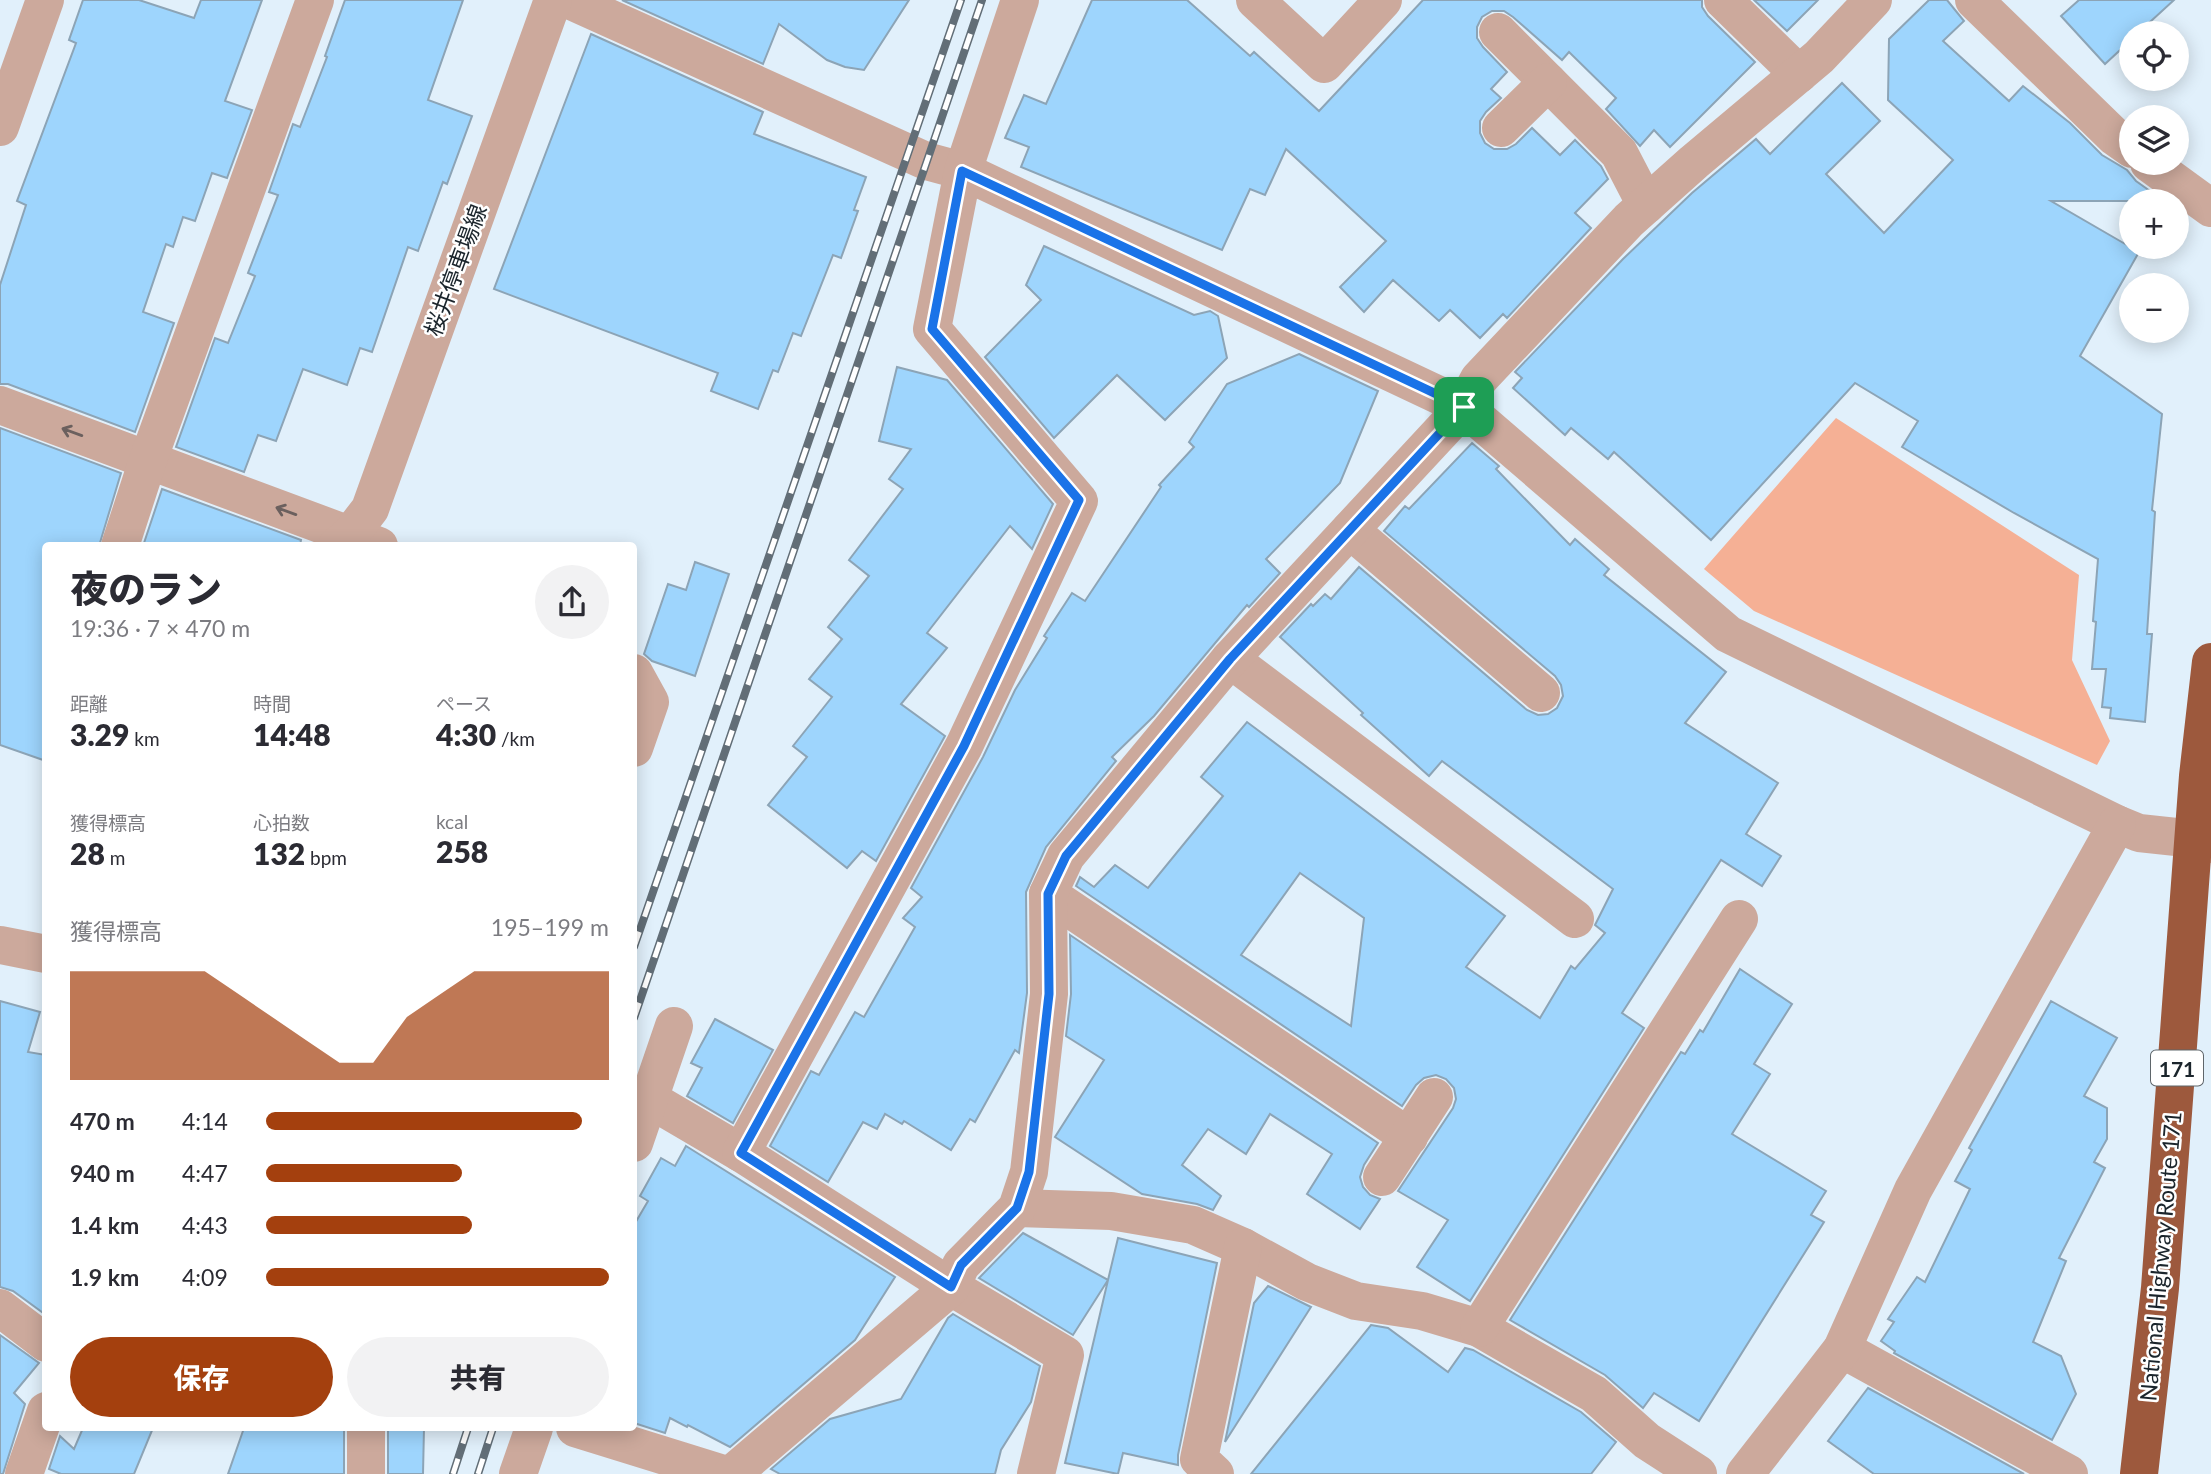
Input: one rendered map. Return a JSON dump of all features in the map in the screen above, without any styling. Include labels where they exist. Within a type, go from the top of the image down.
[{"type":"highway","name":"National Highway Route 171","points":[[2141,1473],[2203,842],[2199,776],[2211,662]]},
{"type":"street","points":[[0,127],[45,0]]},
{"type":"street","points":[[121,542],[148,460],[315,0]]},
{"type":"street","name":"桜井停車場線","points":[[355,542],[370,509],[553,0]]},
{"type":"street","points":[[569,0],[926,161],[962,171],[1464,407],[1728,634],[2117,824],[2139,833],[2203,842]]},
{"type":"street","points":[[741,1153],[964,746],[1079,500],[932,329],[962,171],[1020,0]]},
{"type":"street","points":[[1255,0],[1324,64],[1383,0]]},
{"type":"street","points":[[1723,0],[1799,74]]},
{"type":"street","points":[[732,1474],[951,1287],[961,1265],[1017,1208],[1029,1172],[1049,994],[1048,894],[1066,856],[1230,659],[1464,407],[1479,379],[1646,205],[1819,57],[1874,0]]},
{"type":"street","points":[[1974,0],[2119,140]]},
{"type":"street","points":[[1499,32],[1619,153],[1646,205]]},
{"type":"street","points":[[1501,128],[1548,82]]},
{"type":"street","points":[[2166,175],[2211,208]]},
{"type":"street","points":[[0,405],[355,542]]},
{"type":"street","points":[[1350,530],[1541,693]]},
{"type":"street","points":[[1230,659],[1575,919]]},
{"type":"street","points":[[637,678],[650,702],[637,739]]},
{"type":"street","points":[[1745,1474],[1842,1349],[1913,1190],[2117,824]]},
{"type":"street","points":[[1048,894],[1409,1137]]},
{"type":"street","points":[[1479,1328],[1738,919]]},
{"type":"street","points":[[0,945],[42,953]]},
{"type":"street","points":[[637,1134],[674,1026]]},
{"type":"street","points":[[1382,1177],[1434,1097]]},
{"type":"street","points":[[649,1099],[741,1153],[951,1287],[1065,1355],[1036,1474]]},
{"type":"street","points":[[1017,1208],[1111,1211],[1193,1225],[1243,1247],[1307,1282],[1356,1301],[1422,1311],[1479,1328],[1594,1394],[1647,1441],[1698,1474]]},
{"type":"street","points":[[1215,1474],[1199,1459],[1243,1247]]},
{"type":"street","points":[[0,1308],[42,1340]]},
{"type":"street","points":[[1842,1349],[2069,1474]]},
{"type":"street","points":[[24,1474],[42,1422]]},
{"type":"street","points":[[366,1431],[366,1474]]},
{"type":"street","points":[[518,1474],[533,1431]]},
{"type":"street","points":[[585,1431],[723,1474]]},
{"type":"shaded area","points":[[1836,418],[2079,575],[2072,660],[2110,741],[2097,765],[1754,611],[1704,569]]},
{"type":"building","points":[[83,0],[139,0],[194,18],[201,0],[262,0],[225,101],[252,110],[227,178],[212,173],[195,221],[183,217],[173,247],[166,244],[143,312],[174,323],[135,432],[8,384],[0,384],[0,285],[26,205],[17,201],[76,43],[69,40]]},
{"type":"building","points":[[345,0],[463,0],[428,100],[472,116],[447,184],[443,182],[418,251],[408,247],[372,352],[360,348],[347,385],[303,369],[276,441],[258,435],[244,472],[176,447],[215,338],[228,343],[255,276],[248,273],[278,195],[269,192],[293,124],[300,127]]},
{"type":"building","points":[[622,0],[909,0],[864,70],[827,60],[779,24],[763,64]]},
{"type":"building","points":[[1092,0],[1187,0],[1250,56],[1254,52],[1319,111],[1423,0],[1702,0],[1702,7],[1708,16],[1755,62],[1670,147],[1654,130],[1640,146],[1606,109],[1616,98],[1569,52],[1562,60],[1504,11],[1492,11],[1482,17],[1477,27],[1477,38],[1507,72],[1491,89],[1501,98],[1480,121],[1480,133],[1485,143],[1494,149],[1507,149],[1532,128],[1560,155],[1575,140],[1601,166],[1608,179],[1575,213],[1591,228],[1507,318],[1503,314],[1480,338],[1450,310],[1439,321],[1393,280],[1364,312],[1340,287],[1386,241],[1286,149],[1265,195],[1250,189],[1222,250],[1021,167],[1029,147],[1005,138],[1024,95],[1046,104]]},
{"type":"building","points":[[1754,0],[1818,0],[1787,31]]},
{"type":"building","points":[[1929,0],[1947,0],[1964,21],[1943,41],[2009,101],[2023,86],[2070,123],[2102,155],[2119,165],[2119,175],[2131,175],[2147,189],[2119,189],[2119,201],[2051,201],[2119,240],[2119,259],[2135,259],[2127,273],[2119,273],[2119,287],[2080,356],[2162,414],[2152,510],[2155,512],[2147,634],[2152,634],[2145,722],[2110,718],[2111,708],[2102,707],[2106,669],[2092,669],[2098,559],[1902,447],[1918,421],[1855,383],[1711,540],[1614,452],[1608,459],[1571,428],[1565,435],[1513,388],[1522,378],[1515,372],[1623,259],[1692,193],[1756,139],[1770,154],[1842,83],[1880,121],[1826,174],[1884,233],[1953,160],[1888,100],[1889,39]]},
{"type":"building","points":[[2079,0],[2174,0],[2151,21],[2119,21],[2119,51],[2105,64],[2061,16]]},
{"type":"building","points":[[591,34],[763,112],[754,134],[866,177],[854,210],[858,211],[841,258],[833,255],[801,336],[793,333],[778,372],[773,370],[758,409],[711,391],[718,373],[494,289]]},
{"type":"building","points":[[1044,246],[1194,315],[1210,311],[1218,316],[1227,358],[1165,420],[1117,375],[1054,438],[985,357],[1041,300],[1026,285]]},
{"type":"building","points":[[1299,354],[1378,391],[1340,483],[1266,559],[1280,573],[1249,607],[1247,605],[1154,716],[1112,757],[1116,761],[1046,847],[1026,892],[1027,993],[1019,1053],[1015,1050],[975,1122],[970,1119],[951,1150],[904,1121],[902,1124],[885,1114],[877,1129],[863,1122],[828,1182],[770,1146],[811,1071],[819,1075],[855,1012],[864,1017],[915,927],[903,918],[922,897],[911,888],[983,757],[1015,690],[1047,638],[1044,636],[1072,593],[1085,601],[1161,487],[1159,485],[1194,447],[1189,442],[1227,384]]},
{"type":"building","points":[[897,367],[947,380],[1053,504],[1032,549],[1010,526],[927,633],[947,648],[901,704],[945,736],[876,861],[862,851],[847,868],[768,805],[807,757],[793,746],[832,697],[809,679],[842,639],[828,627],[869,576],[849,560],[903,489],[889,479],[911,449],[879,441]]},
{"type":"building","points":[[0,428],[121,473],[100,542],[42,542],[42,760],[0,745]]},
{"type":"building","points":[[1472,443],[1499,466],[1496,469],[1570,545],[1575,539],[1609,569],[1604,575],[1726,672],[1685,723],[1778,783],[1746,834],[1781,856],[1762,886],[1721,860],[1622,1013],[1644,1028],[1470,1301],[1417,1267],[1448,1220],[1398,1191],[1453,1108],[1456,1099],[1454,1088],[1446,1079],[1436,1075],[1424,1078],[1402,1106],[1076,886],[1080,877],[1094,887],[1115,865],[1148,888],[1223,796],[1201,777],[1247,722],[1505,916],[1466,967],[1540,1018],[1571,966],[1575,969],[1605,933],[1595,925],[1613,889],[1442,761],[1429,776],[1280,637],[1311,604],[1313,606],[1325,594],[1331,599],[1359,567],[1527,710],[1538,715],[1548,714],[1557,708],[1563,696],[1561,685],[1555,676],[1384,531],[1405,506],[1409,509]],"holes":[[[1300,873],[1364,918],[1351,1026],[1241,955]]]},
{"type":"building","points":[[162,489],[301,540],[301,542],[144,542]]},
{"type":"building","points":[[695,562],[729,574],[695,676],[652,661],[644,654],[668,584],[686,590]]},
{"type":"building","points":[[1070,935],[1378,1143],[1360,1177],[1363,1187],[1370,1195],[1380,1199],[1360,1229],[1307,1194],[1332,1154],[1270,1114],[1246,1154],[1208,1129],[1182,1165],[1221,1196],[1213,1210],[1197,1204],[1142,1194],[1055,1137],[1104,1060],[1066,1036],[1071,994]]},
{"type":"building","points":[[1740,969],[1792,1004],[1754,1064],[1770,1074],[1732,1134],[1826,1191],[1811,1215],[1824,1222],[1699,1421],[1654,1393],[1643,1408],[1605,1375],[1510,1320],[1681,1052],[1685,1054],[1700,1030],[1703,1032]]},
{"type":"building","points":[[0,1001],[40,1012],[28,1052],[42,1054],[42,1312],[13,1291],[0,1287]]},
{"type":"building","points":[[2051,1001],[2117,1038],[2084,1096],[2107,1108],[2107,1139],[2094,1162],[2105,1168],[2059,1258],[2066,1261],[2033,1342],[2061,1356],[2076,1394],[2052,1440],[1894,1353],[1895,1351],[1881,1341],[1894,1322],[1888,1319],[1917,1277],[1925,1282],[1970,1189],[1955,1181],[1972,1150],[1969,1148]]},
{"type":"building","points":[[715,1019],[773,1050],[733,1123],[687,1096],[702,1068],[691,1063]]},
{"type":"building","points":[[686,1146],[895,1277],[855,1340],[730,1447],[670,1418],[665,1433],[637,1424],[637,1220],[648,1201],[640,1196],[661,1158],[675,1166]]},
{"type":"building","points":[[1023,1233],[1108,1280],[1073,1335],[979,1278]]},
{"type":"building","points":[[1118,1238],[1217,1263],[1178,1465],[1123,1453],[1118,1474],[1065,1463]]},
{"type":"building","points":[[1268,1286],[1311,1307],[1225,1442],[1254,1303]]},
{"type":"building","points":[[953,1314],[1040,1366],[1031,1402],[1001,1450],[995,1474],[780,1474],[771,1469],[830,1419],[901,1399],[948,1318]]},
{"type":"building","points":[[1371,1325],[1388,1328],[1448,1372],[1465,1348],[1473,1350],[1581,1412],[1616,1442],[1591,1474],[1251,1474]]},
{"type":"building","points":[[0,1335],[39,1363],[14,1393],[25,1404],[3,1474],[0,1474]]},
{"type":"building","points":[[1868,1388],[2024,1474],[1874,1474],[1828,1441]]},
{"type":"building","points":[[82,1431],[152,1431],[134,1474],[61,1474],[49,1469],[60,1436],[74,1449]]},
{"type":"building","points":[[243,1431],[344,1431],[344,1474],[228,1474]]},
{"type":"building","points":[[388,1431],[424,1431],[423,1474],[388,1474]]},
{"type":"railway","points":[[637,938],[961,0]]},
{"type":"railway","points":[[637,1009],[982,0]]},
{"type":"railway","points":[[453,1474],[467,1431]]},
{"type":"railway","points":[[478,1474],[492,1431]]},
{"type":"route","points":[[962,171],[1464,407],[1230,659],[1066,856],[1048,894],[1049,994],[1029,1172],[1017,1208],[961,1265],[951,1287],[741,1153],[964,746],[1079,500],[932,329],[962,171]]}]
